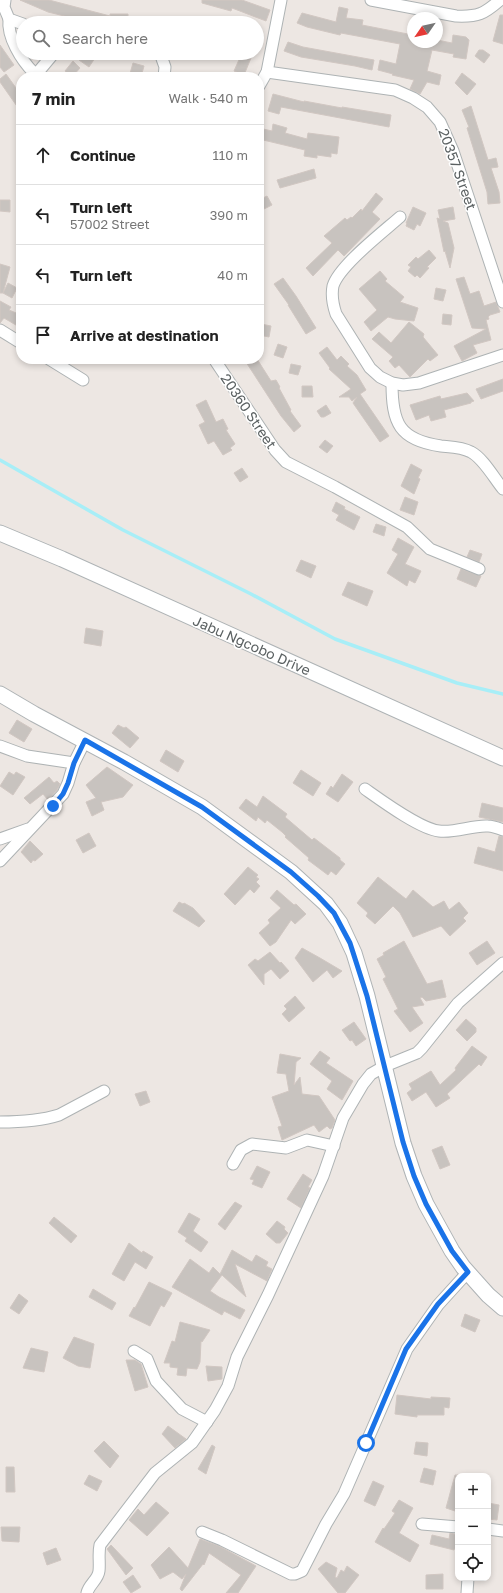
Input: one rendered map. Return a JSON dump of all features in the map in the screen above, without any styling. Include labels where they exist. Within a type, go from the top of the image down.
[{"type":"street","points":[[5,0],[4,7],[9,19],[8,26],[11,38],[16,46]]},
{"type":"street","points":[[264,77],[267,72],[281,0]]},
{"type":"street","points":[[371,0],[456,16],[470,16],[478,15],[500,0]]},
{"type":"street","points":[[9,19],[16,22]]},
{"type":"street","points":[[24,60],[33,72]]},
{"type":"street","points":[[36,72],[48,60]]},
{"type":"street","points":[[163,60],[166,66],[165,72]]},
{"type":"street","name":"20357 Street","points":[[267,72],[395,90],[413,98],[427,107],[440,122],[454,151],[503,302]]},
{"type":"street","points":[[400,218],[354,259],[339,275],[334,285],[332,304],[336,314],[370,368],[392,383],[403,385],[418,383],[503,355]]},
{"type":"street","points":[[0,330],[16,340]]},
{"type":"street","points":[[57,364],[84,380]]},
{"type":"street","name":"20360 Street","points":[[217,364],[275,450],[286,462],[407,527],[430,549],[479,570]]},
{"type":"street","points":[[392,383],[392,406],[395,417],[404,433],[434,445],[464,449],[472,452],[478,457],[503,489]]},
{"type":"street","name":"Jabu Ngcobo Drive","points":[[0,533],[69,562],[503,758]]},
{"type":"street","points":[[0,694],[34,714],[85,740],[202,807],[291,872],[326,904],[340,923],[352,948],[367,996],[403,1142],[414,1176],[426,1204],[445,1238],[468,1272],[488,1295],[503,1308]]},
{"type":"street","points":[[0,861],[63,794],[74,763],[85,740]]},
{"type":"street","points":[[0,746],[27,756],[74,763]]},
{"type":"street","points":[[364,789],[398,812],[438,831],[453,831],[488,826],[503,830]]},
{"type":"street","points":[[0,839],[29,829]]},
{"type":"street","points":[[87,1593],[88,1589],[96,1580],[99,1571],[98,1551],[100,1545],[155,1473],[192,1443],[207,1422],[228,1386],[237,1358],[268,1296],[320,1183],[343,1118],[363,1084],[371,1074],[385,1066],[417,1053],[458,1003],[503,964]]},
{"type":"street","points":[[0,1122],[51,1118],[104,1091]]},
{"type":"street","points":[[234,1164],[241,1150],[252,1144],[286,1148],[307,1140],[334,1146]]},
{"type":"street","points":[[202,1532],[222,1540],[291,1574],[302,1571],[326,1524],[344,1494],[406,1349],[438,1304],[468,1272]]},
{"type":"street","points":[[134,1351],[147,1359],[156,1381],[182,1409],[207,1422]]},
{"type":"street","points":[[422,1524],[455,1527]]},
{"type":"street","points":[[491,1529],[503,1531]]},
{"type":"street","points":[[467,1593],[468,1581]]},
{"type":"building","points":[[20,0],[49,0],[110,16],[64,16],[48,12]]},
{"type":"building","points":[[202,0],[242,0],[270,10],[266,21],[264,20],[264,16],[253,16],[232,8],[231,11],[202,3]]},
{"type":"building","points":[[339,7],[348,9],[346,18],[363,20],[362,25],[407,34],[407,48],[443,48],[443,41],[452,43],[453,35],[466,37],[469,40],[466,59],[453,57],[454,54],[432,50],[427,71],[441,75],[439,85],[427,82],[420,94],[410,89],[414,80],[378,70],[380,60],[396,64],[400,44],[341,33],[340,35],[297,23],[302,13],[336,22]]},
{"type":"building","points":[[110,14],[128,14],[128,16],[110,16]]},
{"type":"building","points":[[500,15],[503,15],[503,44],[493,41]]},
{"type":"building","points":[[288,42],[303,47],[374,60],[372,70],[301,57],[284,51]]},
{"type":"building","points":[[0,45],[14,65],[4,72],[0,67]]},
{"type":"building","points":[[479,50],[483,50],[490,55],[484,63],[475,56]]},
{"type":"building","points":[[79,60],[94,60],[89,67]]},
{"type":"building","points":[[239,60],[250,60],[245,72],[234,71]]},
{"type":"building","points":[[73,61],[80,68],[76,72],[65,71]]},
{"type":"building","points":[[133,63],[144,66],[142,72],[130,72]]},
{"type":"building","points":[[462,73],[476,84],[467,95],[455,83]]},
{"type":"building","points":[[6,74],[16,88],[16,105],[0,82],[0,79]]},
{"type":"building","points":[[273,94],[304,102],[391,115],[389,127],[281,107],[279,114],[268,111]]},
{"type":"building","points":[[471,106],[488,160],[496,158],[498,167],[491,168],[499,192],[500,203],[488,204],[487,192],[467,128],[469,127],[462,110]]},
{"type":"building","points":[[273,124],[287,128],[285,133],[307,139],[308,133],[339,137],[337,154],[331,153],[331,157],[317,155],[317,158],[304,156],[305,150],[264,140],[264,129],[272,131]]},
{"type":"building","points":[[314,169],[316,178],[280,188],[277,180]]},
{"type":"building","points":[[376,193],[383,199],[372,212],[380,219],[344,256],[338,250],[313,276],[306,268],[332,243],[324,236],[345,218],[347,220],[351,217],[352,218],[361,209],[362,211]]},
{"type":"building","points":[[267,196],[272,205],[264,209],[264,198]]},
{"type":"building","points":[[0,200],[10,200],[10,212],[0,211]]},
{"type":"building","points":[[413,207],[426,213],[420,226],[417,224],[414,230],[406,226]]},
{"type":"building","points":[[453,207],[455,219],[443,221],[448,223],[454,248],[450,268],[445,251],[444,252],[437,218],[440,219],[438,210]]},
{"type":"building","points":[[429,250],[436,258],[427,267],[429,268],[420,278],[417,275],[415,277],[408,271],[411,267],[408,265],[416,257],[418,259]]},
{"type":"building","points":[[0,264],[10,267],[3,293],[0,293]]},
{"type":"building","points":[[380,271],[387,279],[385,281],[404,297],[400,302],[418,308],[414,321],[388,317],[371,331],[364,322],[377,310],[359,289]]},
{"type":"building","points":[[464,277],[470,294],[479,291],[484,306],[496,302],[500,312],[490,315],[488,317],[489,319],[486,320],[491,340],[473,345],[477,353],[462,361],[454,346],[486,329],[472,328],[456,279]]},
{"type":"building","points":[[283,278],[316,328],[306,334],[289,305],[274,284]]},
{"type":"building","points":[[8,283],[16,287],[12,298],[3,293]]},
{"type":"building","points":[[436,288],[446,290],[443,301],[434,299]]},
{"type":"building","points":[[0,301],[11,307],[9,310],[16,313],[16,325],[4,318],[0,323]]},
{"type":"building","points":[[443,314],[452,315],[451,325],[442,324]]},
{"type":"building","points":[[409,322],[424,334],[423,337],[438,355],[430,361],[428,359],[410,377],[399,365],[395,368],[389,361],[393,357],[372,339],[379,332],[391,343]]},
{"type":"building","points":[[264,325],[271,326],[269,337],[264,336]]},
{"type":"building","points":[[278,344],[287,347],[283,358],[274,355]]},
{"type":"building","points":[[327,347],[337,360],[341,356],[349,364],[347,366],[357,375],[366,390],[360,394],[389,436],[380,442],[353,403],[357,397],[352,401],[349,397],[339,397],[351,389],[329,369],[330,368],[319,353]]},
{"type":"building","points":[[247,364],[260,364],[271,381],[276,380],[291,410],[290,411],[301,426],[294,432],[281,416]]},
{"type":"building","points":[[291,364],[301,366],[298,375],[289,373]]},
{"type":"building","points":[[503,379],[503,391],[481,399],[476,389]]},
{"type":"building","points":[[302,386],[312,386],[313,397],[302,397]]},
{"type":"building","points":[[467,393],[474,401],[444,410],[446,417],[431,421],[429,415],[416,420],[410,405],[440,396],[441,399]]},
{"type":"building","points":[[206,400],[216,422],[223,419],[228,429],[226,430],[235,444],[230,448],[232,450],[223,455],[214,441],[208,444],[199,425],[205,422],[196,405]]},
{"type":"building","points":[[326,405],[331,413],[321,417],[317,411]]},
{"type":"building","points":[[325,440],[333,446],[327,453],[319,447]]},
{"type":"building","points":[[411,464],[422,470],[418,478],[420,479],[414,494],[401,486]]},
{"type":"building","points":[[242,468],[248,477],[240,482],[234,473]]},
{"type":"building","points":[[405,497],[418,502],[414,515],[400,510]]},
{"type":"building","points":[[336,502],[345,507],[344,509],[360,517],[354,530],[336,520],[339,515],[332,511]]},
{"type":"building","points":[[376,524],[386,527],[384,536],[373,532]]},
{"type":"building","points":[[398,538],[414,547],[405,564],[421,571],[415,583],[409,580],[407,586],[387,573],[398,554],[392,550]]},
{"type":"building","points":[[470,550],[482,554],[479,562],[467,557]]},
{"type":"building","points":[[301,560],[316,566],[311,578],[296,571]]},
{"type":"building","points":[[461,569],[481,576],[476,587],[457,579]]},
{"type":"building","points":[[348,582],[373,591],[367,606],[342,595]]},
{"type":"building","points":[[86,628],[103,631],[101,646],[84,643]]},
{"type":"building","points":[[17,720],[32,729],[24,742],[9,733]]},
{"type":"building","points":[[118,725],[124,728],[126,727],[139,738],[130,748],[112,733]]},
{"type":"building","points":[[166,750],[184,761],[178,772],[160,761]]},
{"type":"building","points":[[107,767],[133,785],[123,797],[101,802],[104,810],[92,816],[86,802],[96,798],[86,785]]},
{"type":"building","points":[[301,770],[321,783],[313,796],[293,783]]},
{"type":"building","points":[[9,772],[14,775],[16,772],[25,777],[13,795],[0,786]]},
{"type":"building","points":[[342,774],[353,782],[338,802],[326,794],[331,786],[333,788]]},
{"type":"building","points":[[49,777],[54,783],[57,781],[60,784],[57,790],[48,800],[43,794],[30,804],[24,798]]},
{"type":"building","points":[[263,796],[287,814],[285,817],[312,840],[314,838],[340,858],[340,860],[345,864],[336,875],[331,871],[328,875],[308,860],[309,858],[267,820],[265,823],[258,817],[256,821],[239,808],[246,799],[257,807]]},
{"type":"building","points":[[482,803],[503,808],[503,822],[479,817]]},
{"type":"building","points":[[89,833],[96,846],[83,853],[76,840]]},
{"type":"building","points":[[499,836],[503,837],[503,871],[474,863],[478,847],[495,852]]},
{"type":"building","points":[[30,841],[43,854],[31,863],[21,852]]},
{"type":"building","points":[[248,867],[258,875],[256,877],[259,879],[256,882],[260,886],[254,893],[250,889],[235,905],[224,894]]},
{"type":"building","points":[[378,877],[406,899],[413,890],[433,907],[444,901],[449,910],[459,902],[468,913],[463,918],[466,921],[450,936],[441,926],[413,937],[400,913],[393,906],[375,924],[366,916],[368,913],[357,903]]},
{"type":"building","points":[[277,890],[294,905],[296,904],[306,914],[295,924],[291,920],[276,942],[270,946],[259,933],[270,923],[268,920],[281,908],[270,898]]},
{"type":"building","points":[[179,902],[193,908],[205,921],[199,927],[173,911]]},
{"type":"building","points":[[404,941],[427,984],[442,980],[446,997],[426,1001],[422,997],[420,998],[424,1005],[412,1007],[423,1023],[410,1032],[394,1011],[398,1009],[383,979],[386,977],[377,959],[384,955],[383,953]]},
{"type":"building","points":[[487,941],[495,953],[477,965],[469,953]]},
{"type":"building","points":[[302,948],[342,971],[333,978],[327,970],[313,982],[295,958]]},
{"type":"building","points":[[270,952],[289,971],[280,979],[271,969],[264,974],[264,985],[248,965],[255,959],[258,961]]},
{"type":"building","points":[[295,996],[305,1008],[289,1022],[282,1014],[287,1009],[284,1006]]},
{"type":"building","points":[[466,1019],[476,1028],[476,1032],[467,1041],[456,1030]]},
{"type":"building","points":[[354,1022],[366,1039],[356,1046],[352,1040],[350,1041],[342,1030]]},
{"type":"building","points":[[472,1046],[487,1057],[481,1066],[479,1064],[447,1094],[450,1098],[436,1107],[426,1092],[412,1101],[407,1093],[412,1089],[409,1084],[431,1071],[440,1085],[456,1070],[455,1068]]},
{"type":"building","points":[[320,1051],[330,1058],[326,1063],[353,1081],[342,1100],[327,1089],[332,1081],[310,1064]]},
{"type":"building","points":[[280,1054],[301,1058],[296,1062],[294,1085],[300,1077],[302,1094],[319,1096],[335,1120],[332,1128],[330,1129],[327,1126],[319,1132],[314,1125],[282,1140],[278,1127],[282,1126],[272,1097],[289,1091],[286,1074],[277,1073]]},
{"type":"building","points":[[146,1091],[150,1102],[140,1106],[135,1094]]},
{"type":"building","points":[[442,1146],[450,1165],[440,1169],[432,1150]]},
{"type":"building","points":[[257,1166],[270,1172],[262,1188],[252,1184],[254,1180],[250,1179]]},
{"type":"building","points":[[303,1174],[312,1180],[301,1208],[287,1199]]},
{"type":"building","points":[[235,1202],[242,1206],[225,1230],[218,1224]]},
{"type":"building","points":[[189,1213],[200,1219],[193,1231],[208,1242],[201,1252],[185,1241],[187,1238],[178,1232]]},
{"type":"building","points":[[54,1217],[77,1236],[71,1243],[49,1223]]},
{"type":"building","points":[[277,1221],[285,1227],[284,1229],[288,1233],[280,1243],[276,1243],[266,1234]]},
{"type":"building","points":[[129,1243],[142,1253],[143,1251],[153,1257],[146,1269],[135,1262],[124,1281],[112,1274]]},
{"type":"building","points":[[232,1250],[252,1262],[256,1255],[268,1262],[266,1266],[272,1269],[267,1281],[235,1264],[246,1297],[222,1275],[210,1291],[245,1310],[240,1319],[224,1311],[222,1315],[172,1287],[190,1259],[209,1273],[213,1267],[220,1274]]},
{"type":"building","points":[[149,1282],[172,1293],[164,1307],[161,1305],[150,1326],[129,1316]]},
{"type":"building","points":[[93,1289],[116,1303],[112,1310],[89,1297]]},
{"type":"building","points":[[19,1294],[28,1301],[19,1314],[10,1308]]},
{"type":"building","points":[[465,1314],[480,1320],[475,1332],[461,1326]]},
{"type":"building","points":[[180,1322],[210,1330],[202,1342],[201,1341],[200,1362],[197,1369],[187,1368],[186,1376],[177,1375],[178,1368],[170,1367],[170,1363],[164,1363],[172,1341],[175,1342]]},
{"type":"building","points":[[74,1337],[94,1344],[90,1368],[78,1366],[63,1358]]},
{"type":"building","points":[[31,1348],[48,1352],[44,1372],[23,1368]]},
{"type":"building","points":[[126,1360],[135,1360],[141,1364],[148,1387],[135,1391]]},
{"type":"building","points":[[206,1366],[222,1367],[222,1379],[208,1381]]},
{"type":"building","points":[[397,1395],[431,1399],[431,1397],[450,1398],[449,1408],[444,1407],[444,1415],[417,1415],[417,1417],[395,1414]]},
{"type":"building","points":[[168,1426],[186,1439],[175,1448],[162,1434]]},
{"type":"building","points":[[104,1441],[119,1456],[110,1468],[94,1451]]},
{"type":"building","points":[[416,1442],[428,1443],[427,1456],[414,1454]]},
{"type":"building","points":[[212,1445],[215,1447],[206,1474],[198,1469]]},
{"type":"building","points":[[6,1467],[14,1467],[15,1492],[6,1492]]},
{"type":"building","points":[[424,1468],[436,1471],[433,1485],[420,1482]]},
{"type":"building","points":[[89,1475],[102,1481],[97,1491],[84,1484]]},
{"type":"building","points":[[455,1475],[455,1511],[446,1508]]},
{"type":"building","points":[[373,1481],[384,1486],[375,1506],[364,1501]]},
{"type":"building","points":[[399,1500],[413,1508],[399,1533],[419,1545],[410,1562],[375,1542],[383,1528],[384,1529],[395,1513],[392,1511]]},
{"type":"building","points":[[156,1502],[169,1513],[147,1536],[129,1520],[138,1509],[144,1515]]},
{"type":"building","points":[[491,1504],[499,1505],[497,1520],[491,1519]]},
{"type":"building","points":[[1,1527],[20,1527],[19,1542],[2,1541]]},
{"type":"building","points":[[450,1533],[455,1534],[454,1550],[430,1544],[432,1535],[449,1539]]},
{"type":"building","points":[[200,1539],[219,1546],[256,1566],[238,1593],[226,1593],[241,1575],[209,1553],[204,1565],[203,1564],[182,1591],[180,1589],[186,1574],[182,1579],[173,1572],[160,1579],[151,1565],[169,1547],[188,1568]]},
{"type":"building","points":[[111,1545],[133,1568],[126,1575],[107,1549]]},
{"type":"building","points":[[56,1548],[61,1560],[47,1565],[43,1553]]},
{"type":"building","points":[[326,1562],[337,1568],[335,1577],[337,1578],[341,1570],[344,1572],[347,1566],[359,1575],[345,1593],[338,1593],[318,1569]]},
{"type":"building","points":[[443,1574],[443,1589],[426,1589],[426,1575]]},
{"type":"building","points":[[133,1575],[141,1587],[131,1593],[123,1582]]},
{"type":"waterway","points":[[0,460],[123,530],[251,594],[335,639],[457,683],[503,694]]},
{"type":"route","points":[[53,806],[63,794],[74,763],[85,740],[202,807],[291,872],[318,896],[334,913],[350,943],[367,996],[403,1142],[414,1176],[426,1204],[452,1251],[468,1272],[438,1304],[406,1349],[366,1443]]}]
